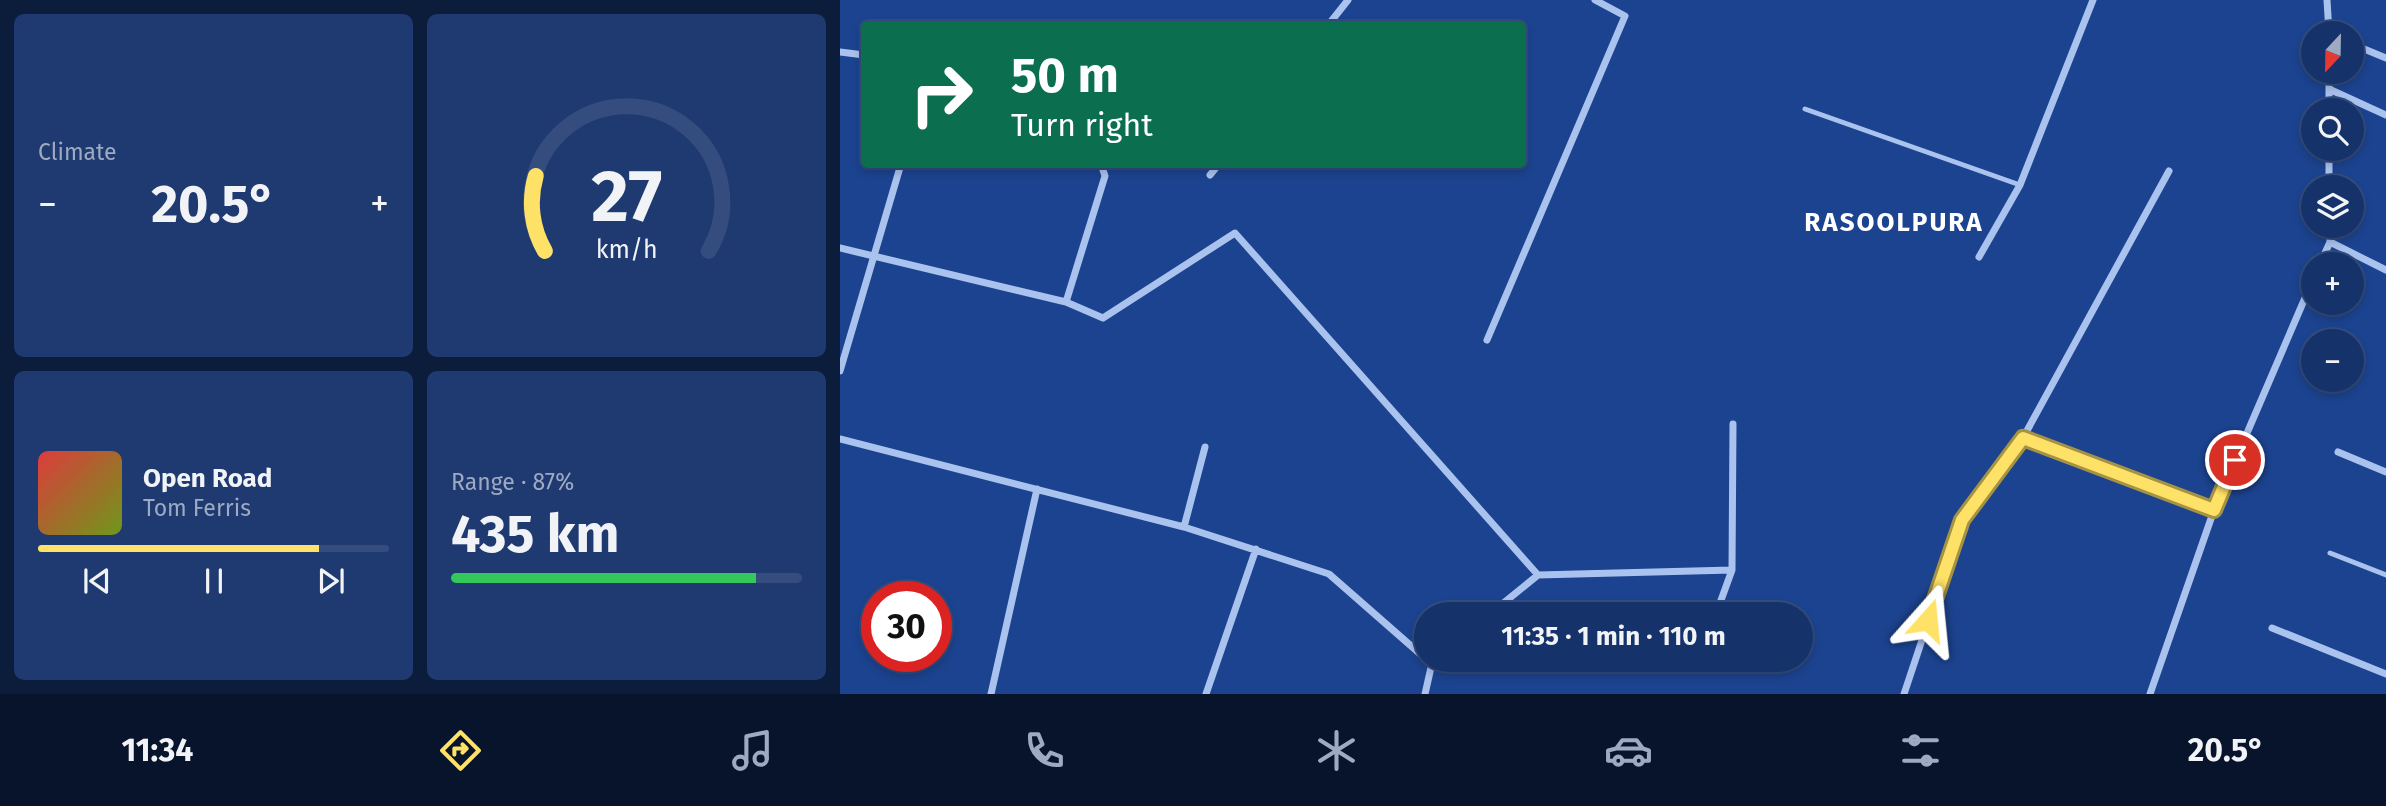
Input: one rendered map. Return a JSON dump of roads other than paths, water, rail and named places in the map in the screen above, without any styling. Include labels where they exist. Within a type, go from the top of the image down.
[{"type":"street","points":[[1331,21],[1348,0]]},
{"type":"street","points":[[1487,340],[1625,16],[1595,0]]},
{"type":"street","points":[[1979,257],[2020,185],[2093,0]]},
{"type":"street","points":[[2327,0],[2328,21]]},
{"type":"street","points":[[2364,49],[2386,58]]},
{"type":"street","points":[[840,52],[861,55]]},
{"type":"street","points":[[2329,84],[2329,98]]},
{"type":"street","points":[[2329,89],[2386,115]]},
{"type":"street","points":[[840,371],[900,168]]},
{"type":"street","points":[[1066,302],[1105,176],[1102,168]]},
{"type":"street","points":[[1210,175],[1216,168]]},
{"type":"street","points":[[1904,694],[1962,520],[2023,438],[2169,171]]},
{"type":"street","points":[[840,248],[1066,302],[1103,318],[1235,233],[1538,575]]},
{"type":"street","points":[[2325,252],[2330,238]]},
{"type":"street","points":[[2330,242],[2386,270]]},
{"type":"street","points":[[2150,694],[2214,510],[2301,307]]},
{"type":"street","points":[[1720,602],[1732,570],[1733,424]]},
{"type":"street","points":[[2023,438],[2214,510]]},
{"type":"street","points":[[840,439],[1184,527],[1329,574],[1414,646]]},
{"type":"street","points":[[1184,527],[1205,447]]},
{"type":"street","points":[[2338,452],[2386,472]]},
{"type":"street","points":[[991,694],[1037,489]]},
{"type":"street","points":[[1206,694],[1256,549]]},
{"type":"street","points":[[1505,602],[1538,575],[1732,570]]},
{"type":"street","points":[[2272,628],[2386,674]]},
{"type":"street","points":[[1429,692],[1430,672]]},
{"type":"lane","points":[[1805,108],[2020,185]]},
{"type":"lane","points":[[2330,553],[2386,575]]},
{"type":"district","name":"RASOOLPURA","points":[[1894,222]]}]
